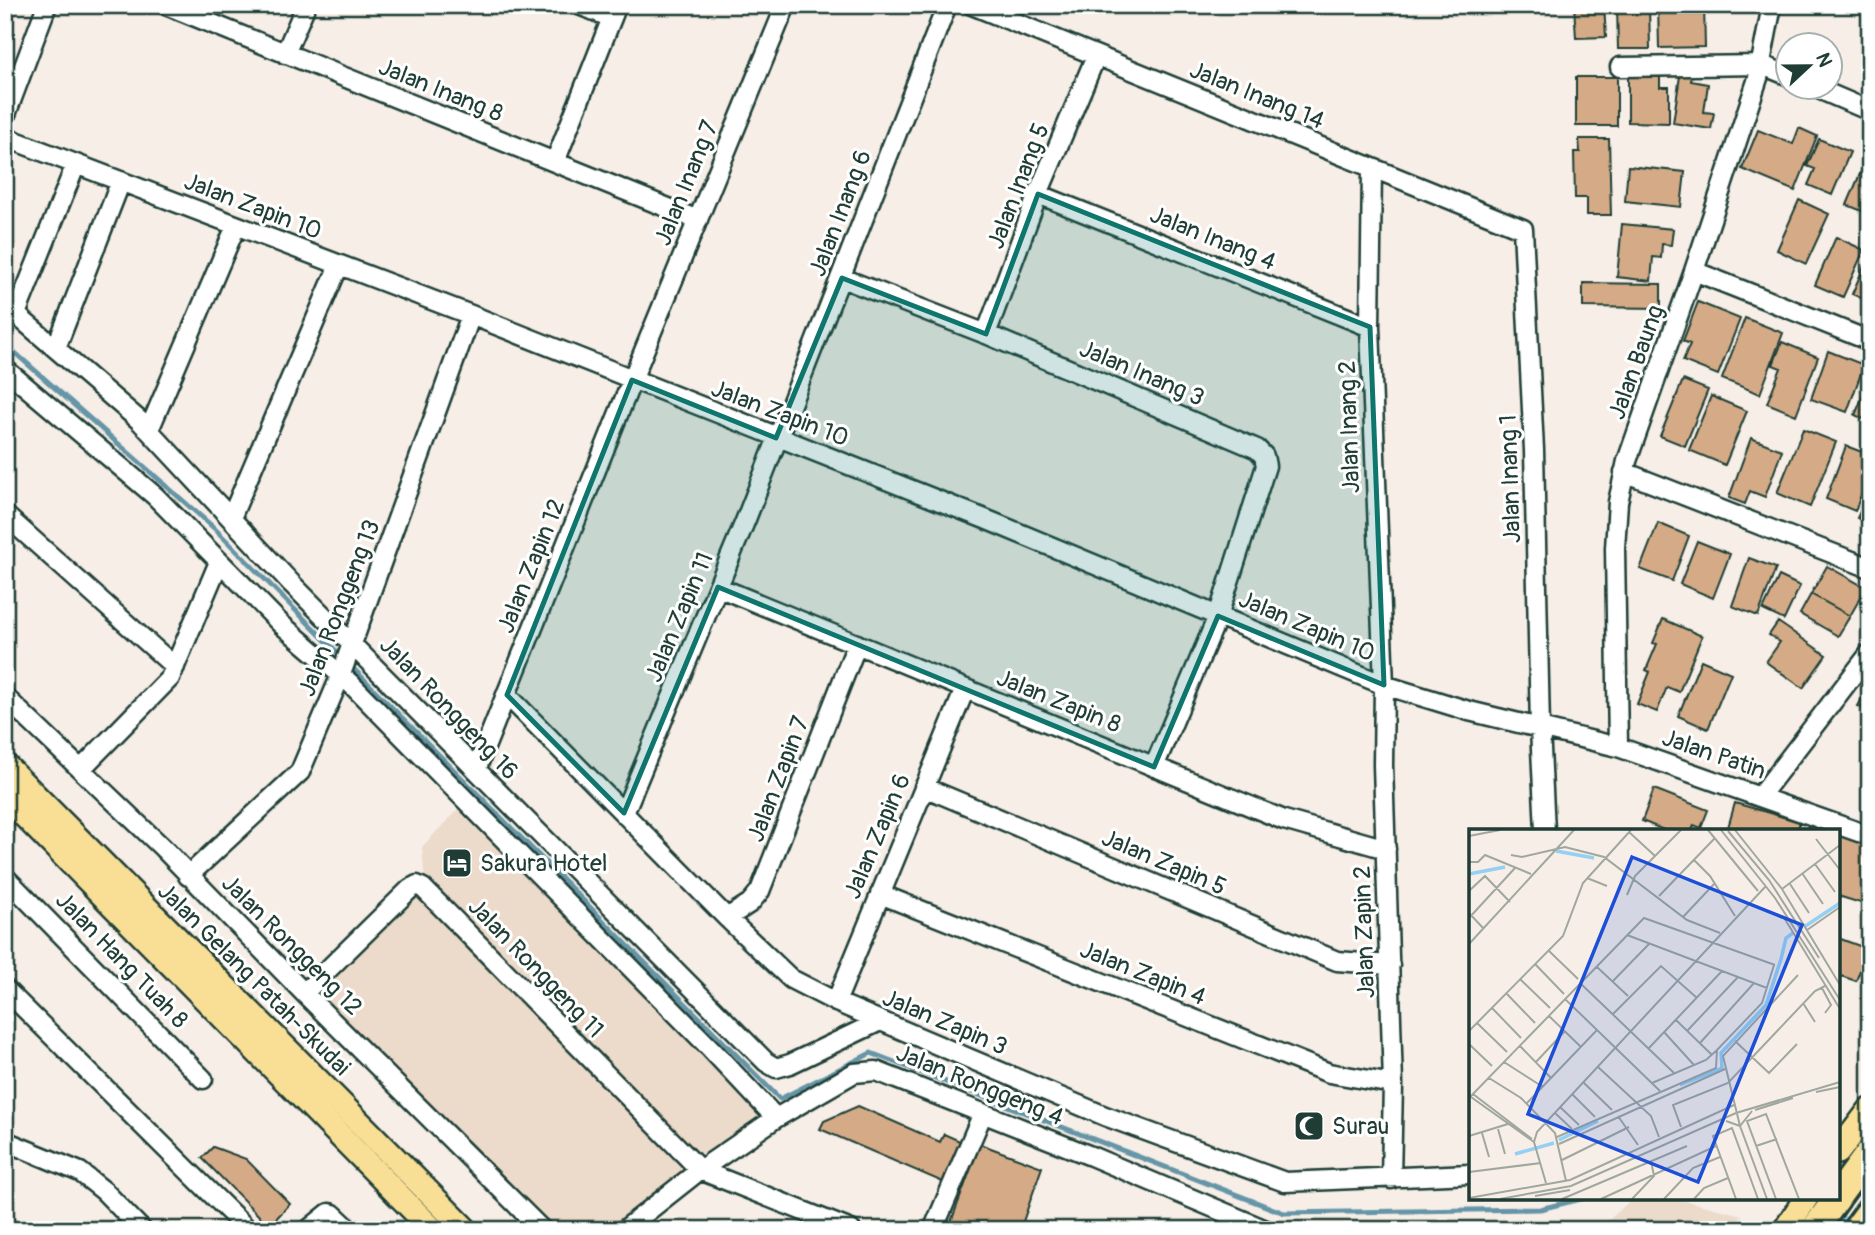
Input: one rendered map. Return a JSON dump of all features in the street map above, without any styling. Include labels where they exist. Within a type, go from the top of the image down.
[{"type":"highway","points":[[1840,1194],[1870,1152]]},
{"type":"highway","points":[[1814,1230],[1836,1200]]},
{"type":"highway","points":[[1856,1230],[1870,1211]]},
{"type":"main road","name":"Jalan Gelang Patah-Skudai","points":[[5,765],[466,1230]]},
{"type":"main road","name":"Jalan Gelang Patah-Skudai","points":[[5,796],[433,1230]]},
{"type":"main road","points":[[1840,1149],[1870,1110]]},
{"type":"main road","points":[[1785,1230],[1805,1200]]},
{"type":"street","points":[[5,117],[47,5]]},
{"type":"street","name":"Jalan Inang 8","points":[[166,5],[208,14],[285,54],[698,220]]},
{"type":"street","points":[[285,54],[306,5]]},
{"type":"street","points":[[555,162],[615,12],[579,5]]},
{"type":"street","name":"Jalan Inang 7","points":[[632,380],[786,5]]},
{"type":"street","name":"Jalan Inang 6","points":[[776,438],[842,278],[947,5]]},
{"type":"street","name":"Jalan Inang 14","points":[[972,5],[1523,229]]},
{"type":"street","name":"Jalan Baung","points":[[1618,747],[1615,548],[1618,502],[1624,472],[1762,65],[1772,5]]},
{"type":"street","name":"Jalan Inang 5","points":[[986,334],[1038,194],[1096,56]]},
{"type":"street","points":[[1620,67],[1762,65],[1773,69]]},
{"type":"street","points":[[1843,100],[1870,111]]},
{"type":"street","name":"Jalan Zapin 10","points":[[5,137],[471,315],[985,519],[1384,685],[1469,711],[1540,728]]},
{"type":"street","points":[[11,309],[76,164]]},
{"type":"street","name":"Jalan Inang 2","points":[[1372,168],[1370,327],[1384,685]]},
{"type":"street","points":[[56,348],[121,181]]},
{"type":"street","name":"Jalan Inang 4","points":[[1038,194],[1370,327]]},
{"type":"street","points":[[149,430],[236,226]]},
{"type":"street","name":"Jalan Inang 1","points":[[1523,229],[1534,450],[1545,829]]},
{"type":"street","points":[[231,518],[339,265]]},
{"type":"street","points":[[1694,271],[1870,341]]},
{"type":"street","name":"Jalan Inang 3","points":[[842,278],[986,334],[1257,449],[1265,456],[1266,467],[1217,615]]},
{"type":"street","name":"Jalan Ronggeng 16","points":[[11,309],[149,430],[292,584],[766,1062],[776,1068],[789,1064],[878,1022]]},
{"type":"street","name":"Jalan Ronggeng 13","points":[[188,876],[300,772],[340,677],[471,315]]},
{"type":"street","points":[[5,369],[155,496],[281,624],[349,683],[776,1118]]},
{"type":"street","name":"Jalan Zapin 12","points":[[476,770],[632,380]]},
{"type":"street","name":"Jalan Zapin 11","points":[[624,813],[718,587],[776,438]]},
{"type":"street","points":[[1624,472],[1870,568]]},
{"type":"street","points":[[5,515],[175,667]]},
{"type":"street","points":[[81,769],[170,678],[219,562]]},
{"type":"street","name":"Jalan Zapin 8","points":[[718,587],[1284,820],[1386,849]]},
{"type":"street","points":[[1154,767],[1217,615]]},
{"type":"street","name":"Jalan Zapin 7","points":[[727,918],[750,903],[760,891],[857,644]]},
{"type":"street","points":[[1760,796],[1870,653]]},
{"type":"street","name":"Jalan Zapin 2","points":[[1384,685],[1393,1084],[1391,1179]]},
{"type":"street","name":"Jalan Zapin 6","points":[[836,1002],[965,689]]},
{"type":"street","name":"Jalan Zapin 3","points":[[507,695],[727,918],[791,979],[836,1002],[878,1022],[1105,1115],[1285,1182],[1469,1174]]},
{"type":"street","name":"Jalan Ronggeng 12","points":[[5,697],[162,847],[542,1230]]},
{"type":"street","name":"Jalan Patin","points":[[1540,728],[1618,747],[1870,836]]},
{"type":"street","name":"Jalan Zapin 5","points":[[924,787],[1337,961],[1390,965]]},
{"type":"street","name":"Jalan Ronggeng 11","points":[[304,993],[410,888],[416,885],[423,888],[700,1170]]},
{"type":"street","name":"Jalan Hang Tuah 8","points":[[8,886],[203,1079]]},
{"type":"street","name":"Jalan Zapin 4","points":[[880,894],[1329,1073],[1393,1084]]},
{"type":"street","points":[[5,989],[248,1230]]},
{"type":"street","name":"Jalan Ronggeng 4","points":[[624,1230],[700,1170],[776,1118],[855,1073],[876,1071],[1091,1156],[1266,1230]]},
{"type":"street","points":[[933,1230],[983,1113]]},
{"type":"street","points":[[5,1141],[80,1172],[104,1191],[142,1230]]},
{"type":"street","points":[[700,1170],[850,1230]]},
{"type":"street","points":[[309,1230],[329,1213],[350,1230]]},
{"type":"highlighted area","points":[[1038,194],[1370,327],[1384,685],[1218,616],[1154,767],[718,587],[624,813],[507,695],[632,380],[776,438],[842,278],[986,334]]},
{"type":"shaded area","points":[[462,805],[767,1117],[688,1171],[615,1230],[551,1230],[312,994],[425,882],[422,847]]},
{"type":"shaded area","points":[[1631,1200],[1682,1200],[1742,1215],[1731,1230],[1608,1230],[1608,1221]]},
{"type":"building","points":[[1574,5],[1604,5],[1606,37],[1576,38]]},
{"type":"building","points":[[1617,5],[1649,5],[1650,49],[1618,49]]},
{"type":"building","points":[[1658,5],[1704,5],[1705,47],[1659,48]]},
{"type":"building","points":[[1681,69],[1693,71],[1691,81],[1708,84],[1704,112],[1714,113],[1711,129],[1673,123]]},
{"type":"building","points":[[1628,71],[1660,71],[1660,87],[1669,87],[1669,123],[1628,122]]},
{"type":"building","points":[[1870,71],[1870,97],[1862,94]]},
{"type":"building","points":[[1576,77],[1617,77],[1617,126],[1576,126]]},
{"type":"building","points":[[1799,128],[1817,136],[1795,191],[1742,169],[1758,130],[1793,144]]},
{"type":"building","points":[[1579,139],[1609,139],[1611,215],[1587,215],[1587,198],[1575,198],[1574,152],[1580,152]]},
{"type":"building","points":[[1819,139],[1850,152],[1832,195],[1808,185],[1815,169],[1807,166]]},
{"type":"building","points":[[1870,150],[1870,214],[1847,205]]},
{"type":"building","points":[[1628,166],[1685,172],[1681,207],[1625,201]]},
{"type":"building","points":[[1799,200],[1829,214],[1806,264],[1777,250]]},
{"type":"building","points":[[1622,224],[1673,229],[1671,245],[1662,244],[1661,258],[1653,257],[1651,281],[1617,277]]},
{"type":"building","points":[[1836,237],[1864,250],[1843,297],[1815,285]]},
{"type":"building","points":[[1870,253],[1870,302],[1852,294]]},
{"type":"building","points":[[1583,283],[1661,284],[1661,308],[1583,307]]},
{"type":"building","points":[[1698,302],[1740,319],[1718,375],[1683,361],[1690,344],[1683,341]]},
{"type":"building","points":[[1745,318],[1783,333],[1760,394],[1722,379]]},
{"type":"building","points":[[1782,342],[1818,357],[1796,415],[1767,403],[1781,368],[1773,365]]},
{"type":"building","points":[[1828,351],[1864,365],[1847,412],[1811,399]]},
{"type":"building","points":[[1870,379],[1870,422],[1855,415]]},
{"type":"building","points":[[1683,380],[1708,390],[1685,446],[1660,436]]},
{"type":"building","points":[[1711,396],[1747,411],[1725,465],[1689,450]]},
{"type":"building","points":[[1803,429],[1836,442],[1810,507],[1777,493]]},
{"type":"building","points":[[1751,438],[1782,450],[1765,497],[1750,491],[1745,504],[1729,498]]},
{"type":"building","points":[[1846,446],[1870,455],[1870,471],[1855,511],[1826,499]]},
{"type":"building","points":[[1866,499],[1870,501],[1870,524],[1857,518]]},
{"type":"building","points":[[1658,523],[1689,536],[1672,581],[1640,569]]},
{"type":"building","points":[[1697,541],[1730,554],[1713,598],[1680,584]]},
{"type":"building","points":[[1749,558],[1776,568],[1758,616],[1732,606]]},
{"type":"building","points":[[1827,566],[1866,588],[1850,616],[1811,594]]},
{"type":"building","points":[[1779,576],[1800,586],[1784,620],[1763,610]]},
{"type":"building","points":[[1811,594],[1850,616],[1838,636],[1800,614]]},
{"type":"building","points":[[1663,619],[1702,636],[1679,692],[1667,687],[1657,712],[1637,704],[1650,672],[1646,670],[1657,644],[1653,643]]},
{"type":"building","points":[[1778,622],[1826,655],[1803,688],[1766,662],[1780,642],[1769,635]]},
{"type":"building","points":[[1701,660],[1731,673],[1708,729],[1678,716]]},
{"type":"building","points":[[1870,684],[1870,712],[1858,706]]},
{"type":"building","points":[[1654,789],[1708,810],[1701,828],[1694,825],[1693,829],[1661,829],[1642,821]]},
{"type":"building","points":[[1735,803],[1800,822],[1798,829],[1728,829]]},
{"type":"building","points":[[1840,836],[1870,845],[1870,906],[1840,897]]},
{"type":"building","points":[[1840,939],[1868,949],[1856,981],[1840,976]]},
{"type":"building","points":[[858,1106],[940,1142],[944,1134],[962,1142],[945,1183],[820,1129],[824,1121]]},
{"type":"building","points":[[980,1144],[1042,1167],[1020,1230],[948,1230]]},
{"type":"building","points":[[213,1147],[246,1159],[290,1204],[269,1226],[202,1158]]},
{"type":"waterway","points":[[5,344],[214,528],[780,1099],[871,1053],[1284,1213],[1540,1209],[1577,1200]]},
{"type":"waterway","points":[[1804,1201],[1838,1230]]},
{"type":"place","name":"Sakura Hotel","points":[[457,863]]},
{"type":"place","name":"Surau","points":[[1309,1126]]}]
